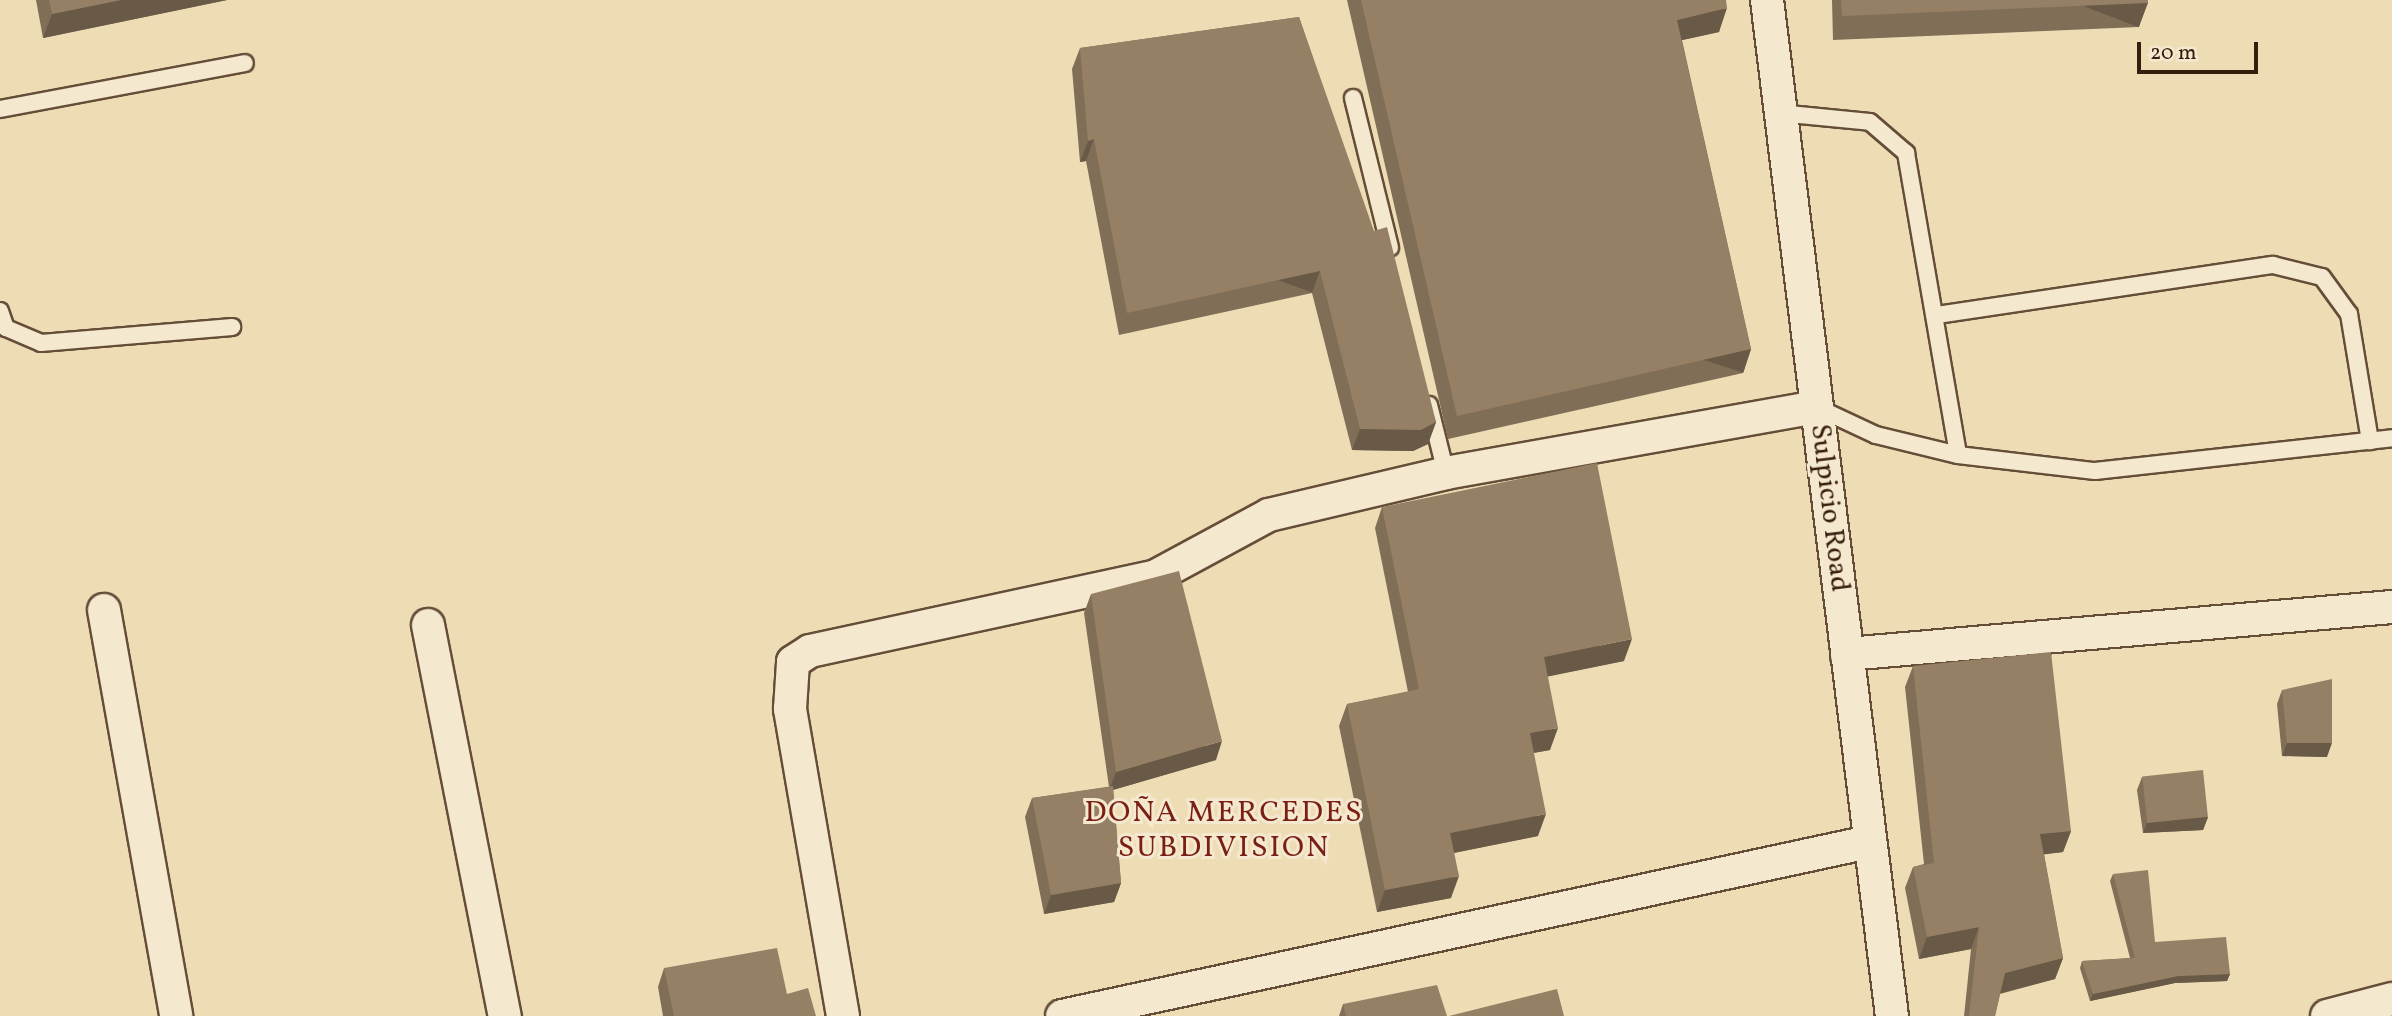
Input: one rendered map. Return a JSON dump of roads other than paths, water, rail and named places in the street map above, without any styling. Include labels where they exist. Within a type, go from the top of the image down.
[{"type":"street","name":"Sulpicio Road","points":[[1767,0],[1892,1016]]},
{"type":"street","points":[[843,1016],[790,709],[793,662],[810,651],[1156,576],[1269,515],[1446,474],[1816,407]]},
{"type":"street","points":[[1847,654],[2392,607]]},
{"type":"street","points":[[104,610],[176,1016]]},
{"type":"street","points":[[428,625],[505,1016]]},
{"type":"street","points":[[1062,1016],[1869,842]]},
{"type":"street","points":[[2327,1016],[2392,999]]},
{"type":"lane","points":[[0,109],[245,63]]},
{"type":"lane","points":[[1353,98],[1396,272]]},
{"type":"lane","points":[[1779,113],[1870,122],[1906,153],[1937,316],[1958,455]]},
{"type":"lane","points":[[1937,316],[2273,265],[2322,277],[2349,314],[2370,441]]},
{"type":"lane","points":[[0,311],[6,328],[41,343],[232,327]]},
{"type":"lane","points":[[1423,380],[1446,474]]},
{"type":"lane","points":[[1816,407],[1876,435],[1958,455],[2095,471],[2392,438]]},
{"type":"district","name":"DOÑA MERCEDES SUBDIVISION","points":[[1224,830]]}]
